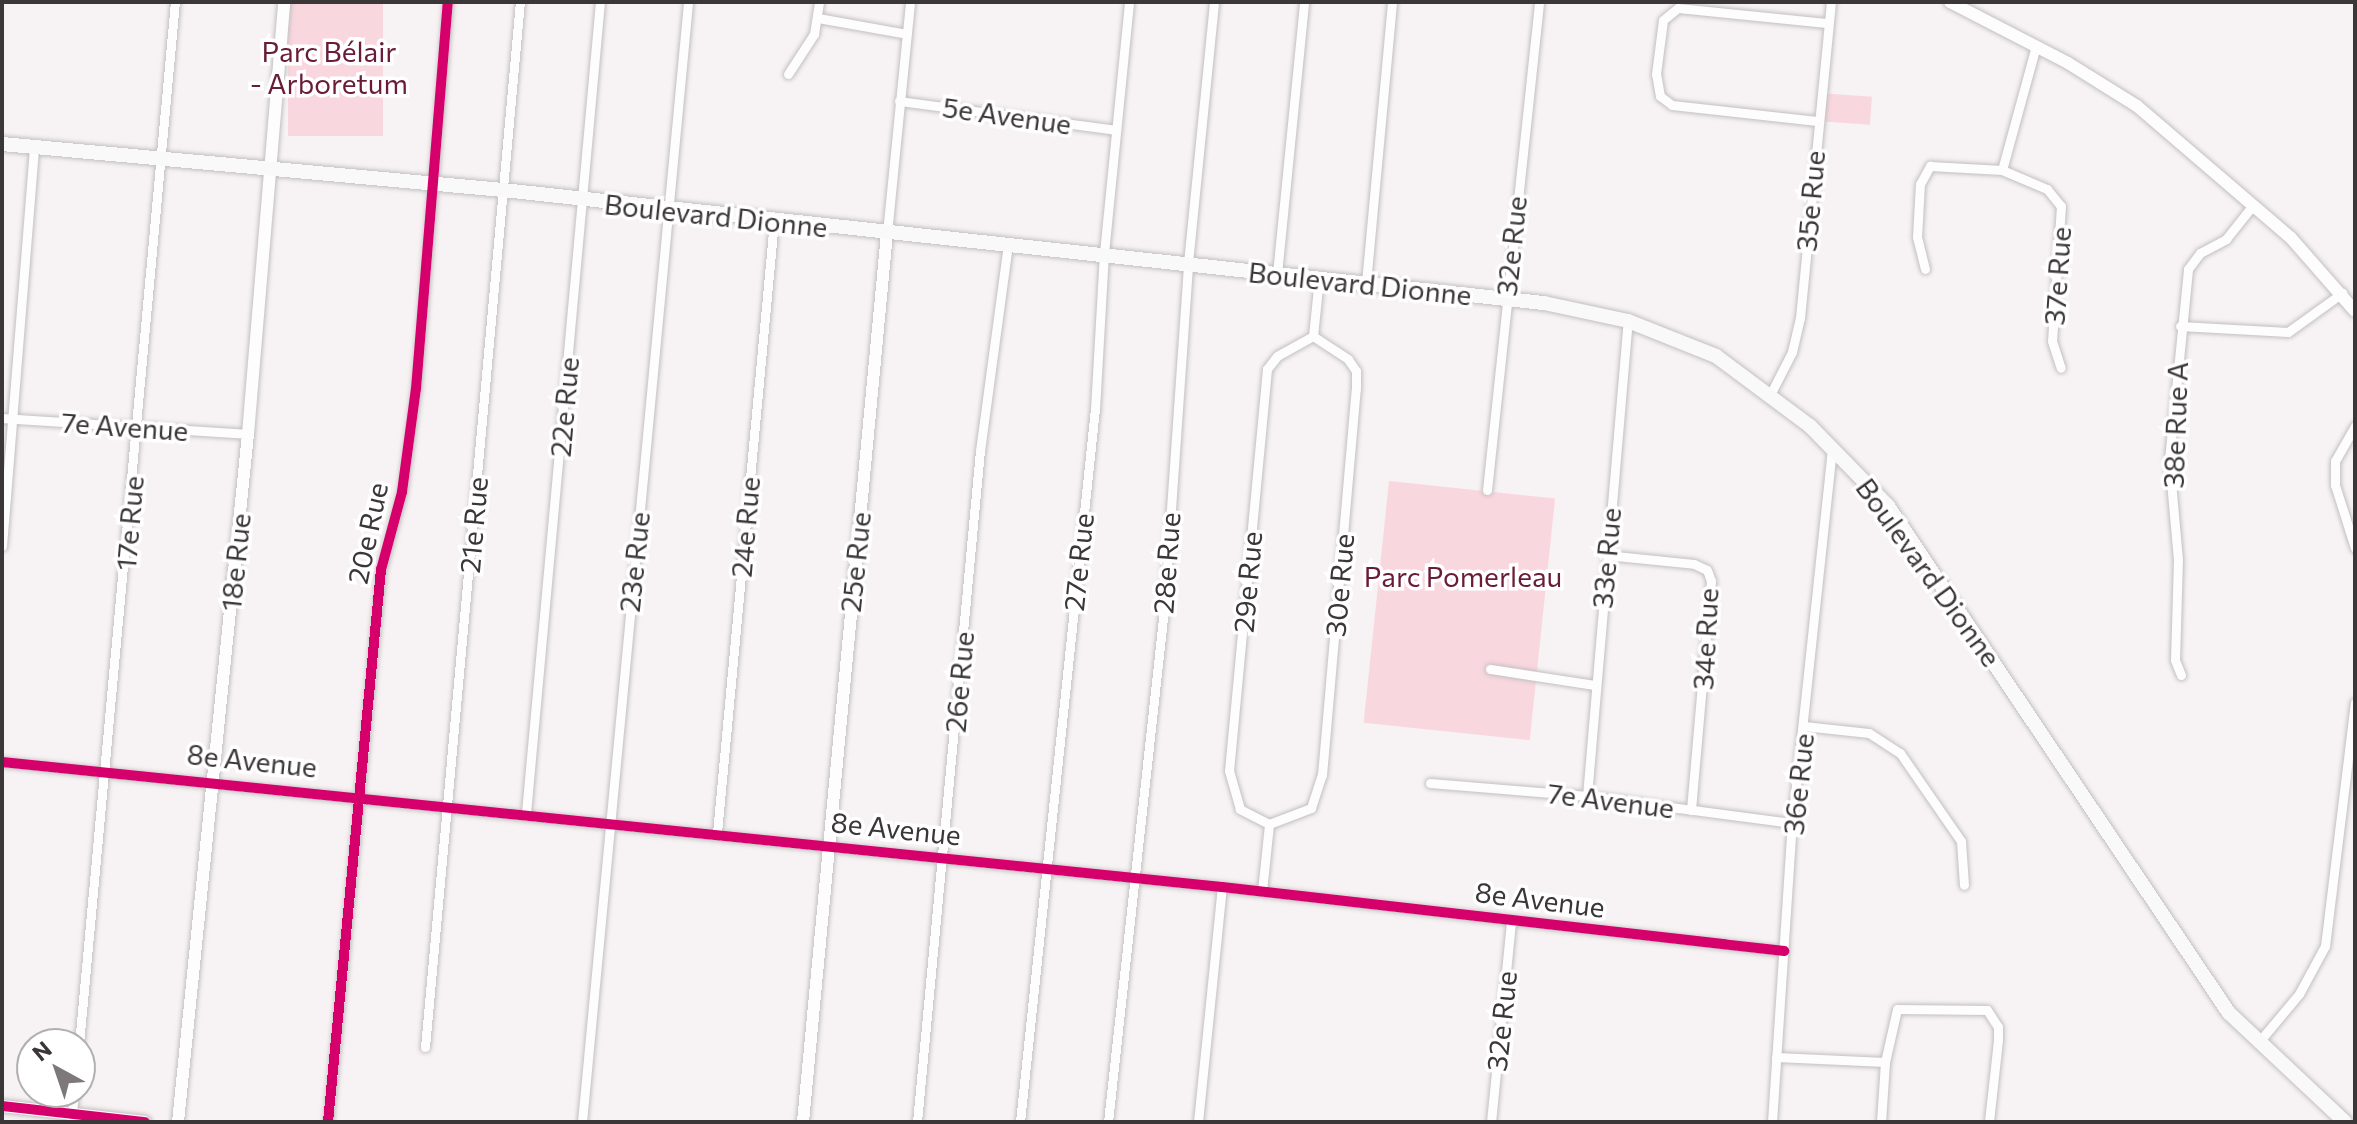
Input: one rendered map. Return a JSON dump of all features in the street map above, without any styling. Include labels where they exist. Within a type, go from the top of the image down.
[{"type":"main road","name":"Boulevard Dionne","points":[[2,144],[503,190],[887,234],[1104,253],[1505,300],[1628,321],[1716,356],[1833,446],[1888,506],[2229,1013],[2345,1122]]},
{"type":"street","name":"17e Rue","points":[[81,1028],[107,769],[175,2]]},
{"type":"street","name":"18e Rue","points":[[178,1122],[248,434],[284,2]]},
{"type":"street","name":"20e Rue","points":[[328,1122],[356,795],[381,570],[402,492],[416,389],[448,2]]},
{"type":"street","name":"21e Rue","points":[[425,1047],[520,2]]},
{"type":"street","name":"22e Rue","points":[[526,813],[600,2]]},
{"type":"street","name":"23e Rue","points":[[582,1122],[688,2]]},
{"type":"street","points":[[788,74],[818,18],[819,2]]},
{"type":"street","name":"25e Rue","points":[[803,1122],[910,2]]},
{"type":"street","name":"27e Rue","points":[[1020,1122],[1044,868],[1095,409],[1104,253],[1129,2]]},
{"type":"street","name":"28e Rue","points":[[1108,1122],[1131,877],[1164,609],[1188,263],[1214,2]]},
{"type":"street","points":[[1277,274],[1304,2]]},
{"type":"street","points":[[1366,283],[1392,2]]},
{"type":"street","name":"32e Rue","points":[[1487,490],[1539,2]]},
{"type":"street","name":"35e Rue","points":[[1770,395],[1792,352],[1800,318],[1826,23],[1831,2]]},
{"type":"street","points":[[1950,2],[2036,46],[2137,106],[2253,205],[2342,293],[2355,311]]},
{"type":"street","points":[[1817,121],[1665,101],[1656,74],[1663,20],[1672,10],[1826,23]]},
{"type":"street","points":[[818,18],[907,34]]},
{"type":"street","points":[[1925,269],[1917,237],[1926,170],[1945,163],[2002,170],[2036,46]]},
{"type":"street","name":"5e Avenue","points":[[899,101],[1116,130]]},
{"type":"street","points":[[2,546],[7,418],[34,146]]},
{"type":"street","name":"37e Rue","points":[[2002,170],[2047,189],[2061,206],[2052,341],[2061,368]]},
{"type":"street","name":"38e Rue A","points":[[2181,675],[2175,660],[2178,560],[2169,460],[2180,326],[2192,260],[2226,239],[2253,205]]},
{"type":"street","name":"24e Rue","points":[[717,833],[774,221]]},
{"type":"street","name":"26e Rue","points":[[917,1122],[980,451],[1008,243]]},
{"type":"street","points":[[1313,336],[1319,278]]},
{"type":"street","points":[[2180,326],[2288,332],[2342,293]]},
{"type":"street","name":"33e Rue","points":[[1587,796],[1628,321]]},
{"type":"street","name":"29e Rue","points":[[1269,824],[1240,809],[1229,771],[1267,369],[1277,356],[1313,336]]},
{"type":"street","name":"30e Rue","points":[[1269,824],[1311,808],[1322,775],[1356,371],[1348,359],[1313,336]]},
{"type":"street","name":"7e Avenue","points":[[7,418],[248,434]]},
{"type":"street","points":[[2355,426],[2335,461],[2335,485],[2355,548]]},
{"type":"street","name":"36e Rue","points":[[1772,1122],[1792,823],[1833,446]]},
{"type":"street","name":"34e Rue","points":[[1606,555],[1694,564],[1707,570],[1711,581],[1691,810]]},
{"type":"street","points":[[1490,669],[1595,685]]},
{"type":"street","points":[[2258,1043],[2299,994],[2325,946],[2355,703]]},
{"type":"street","points":[[1804,726],[1869,733],[1900,753],[1961,841],[1964,885]]},
{"type":"street","name":"8e Avenue","points":[[2,762],[107,769],[717,833],[1784,951]]},
{"type":"street","name":"7e Avenue","points":[[1430,783],[1587,796],[1792,823]]},
{"type":"street","points":[[1262,891],[1269,824]]},
{"type":"street","points":[[1198,1122],[1222,887]]},
{"type":"street","name":"32e Rue","points":[[1491,1122],[1511,920]]},
{"type":"street","points":[[1881,1122],[1885,1062],[1893,1016],[1897,1009],[1911,1005],[1987,1010],[1992,1017],[1998,1040],[1989,1122]]},
{"type":"street","points":[[1776,1057],[1885,1062]]},
{"type":"street","points":[[2,1106],[71,1118],[145,1122]]},
{"type":"green space","name":"Parc Bélair - Arboretum","points":[[288,2],[383,2],[383,136],[288,136]]},
{"type":"green space","points":[[1819,93],[1872,97],[1870,125],[1817,121]]},
{"type":"green space","name":"Parc Pomerleau","points":[[1389,481],[1555,498],[1530,740],[1364,723]]},
{"type":"cycle path","points":[[328,1122],[381,570],[402,492],[416,389],[448,2]]},
{"type":"cycle path","points":[[2,762],[1222,887],[1784,951]]},
{"type":"cycle path","points":[[2,1106],[145,1122]]}]
